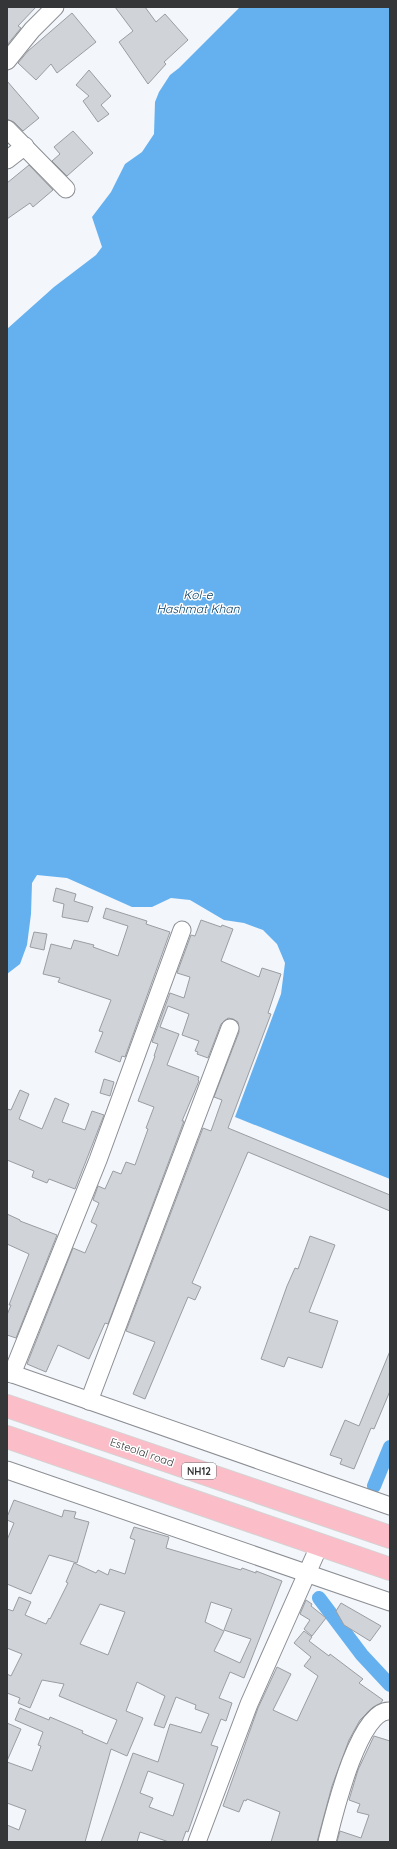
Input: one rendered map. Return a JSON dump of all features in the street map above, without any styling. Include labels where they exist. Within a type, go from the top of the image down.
[{"type":"highway","name":"Esteolal road","points":[[7,1406],[390,1538]]},
{"type":"highway","points":[[7,1437],[390,1569]]},
{"type":"street","points":[[7,61],[32,30],[55,7]]},
{"type":"street","points":[[7,129],[66,189]]},
{"type":"street","points":[[7,160],[25,146]]},
{"type":"street","points":[[182,930],[98,1160],[10,1373],[390,1506]]},
{"type":"street","points":[[89,1401],[230,1028]]},
{"type":"street","points":[[7,1470],[390,1602]]},
{"type":"street","points":[[197,1842],[249,1704],[320,1544]]},
{"type":"street","points":[[327,1842],[340,1791],[358,1743],[372,1718],[390,1711]]},
{"type":"water","name":"Kol-e Hashmat Khan","points":[[240,7],[390,7],[390,1179],[235,1117],[281,994],[285,963],[277,944],[263,930],[244,923],[224,920],[190,900],[171,898],[152,907],[132,907],[67,878],[37,875],[32,883],[31,914],[27,945],[20,964],[7,974],[7,329],[54,287],[96,255],[102,247],[92,217],[111,192],[125,164],[142,152],[154,134],[155,102],[159,92],[170,75],[179,68]]},
{"type":"building","points":[[7,7],[36,7],[18,26],[21,28],[7,45]]},
{"type":"building","points":[[115,7],[145,7],[156,22],[165,14],[188,40],[164,62],[166,64],[148,84],[119,42],[133,31]]},
{"type":"building","points":[[72,13],[96,42],[57,73],[51,64],[36,80],[18,63],[28,51]]},
{"type":"building","points":[[89,70],[111,96],[101,105],[109,114],[98,122],[83,101],[89,96],[76,85]]},
{"type":"building","points":[[7,81],[39,118],[23,131],[14,122],[7,119]]},
{"type":"building","points":[[73,131],[93,153],[67,176],[52,161],[60,154],[54,147]]},
{"type":"building","points":[[29,165],[53,190],[33,207],[30,203],[7,219],[7,183]]},
{"type":"building","points":[[56,888],[76,894],[74,901],[93,907],[88,922],[62,917],[64,904],[53,901]]},
{"type":"building","points":[[106,908],[147,921],[146,924],[170,932],[125,1057],[122,1056],[120,1062],[95,1052],[103,1032],[99,1031],[111,1000],[58,982],[60,978],[43,974],[51,944],[71,949],[74,940],[94,945],[93,947],[118,956],[128,926],[103,918]]},
{"type":"building","points":[[201,920],[221,927],[222,925],[233,929],[221,961],[259,977],[262,968],[281,974],[268,1013],[271,1014],[228,1128],[390,1195],[390,1211],[248,1152],[192,1283],[201,1287],[195,1300],[188,1297],[145,1399],[133,1394],[155,1342],[126,1331],[203,1128],[211,1131],[222,1100],[214,1097],[239,1032],[238,1022],[233,1019],[228,1018],[221,1024],[208,1058],[197,1054],[198,1052],[195,1051],[199,1041],[182,1035],[189,1014],[168,1006],[160,1027],[179,1034],[167,1065],[199,1077],[199,1081],[182,1121],[184,1121],[108,1324],[105,1323],[89,1359],[58,1345],[46,1372],[27,1364],[73,1248],[85,1253],[97,1225],[91,1222],[99,1203],[93,1200],[98,1186],[105,1189],[113,1171],[121,1174],[126,1162],[135,1165],[154,1107],[138,1101],[158,1044],[152,1042],[170,993],[184,998],[190,977],[177,973],[191,935],[195,936]]},
{"type":"building","points":[[34,932],[47,934],[44,950],[30,947]]},
{"type":"building","points":[[104,1079],[114,1082],[110,1096],[100,1093]]},
{"type":"building","points":[[20,1090],[29,1094],[19,1119],[42,1129],[55,1098],[69,1104],[62,1122],[85,1130],[92,1111],[104,1115],[75,1189],[49,1179],[47,1183],[32,1177],[34,1171],[7,1160],[7,1109],[11,1110]]},
{"type":"building","points":[[7,1214],[20,1221],[57,1235],[16,1338],[7,1335],[7,1315],[11,1305],[9,1305],[29,1254],[7,1244]]},
{"type":"building","points":[[310,1236],[335,1245],[309,1312],[338,1321],[322,1368],[288,1357],[284,1367],[261,1359],[287,1286],[295,1268],[298,1269]]},
{"type":"building","points":[[390,1351],[390,1391],[374,1429],[371,1428],[354,1469],[340,1464],[342,1459],[330,1455],[345,1420],[359,1426]]},
{"type":"building","points":[[14,1500],[62,1517],[64,1510],[76,1512],[74,1518],[89,1522],[77,1563],[49,1555],[31,1594],[7,1584],[7,1540],[14,1523],[7,1520],[7,1517]]},
{"type":"building","points":[[134,1527],[169,1537],[166,1548],[241,1570],[242,1568],[256,1573],[256,1571],[282,1581],[244,1678],[230,1672],[219,1698],[232,1703],[226,1721],[221,1719],[211,1745],[218,1747],[188,1832],[186,1831],[182,1842],[169,1842],[140,1832],[137,1842],[101,1842],[133,1753],[158,1762],[170,1724],[201,1733],[209,1714],[195,1709],[196,1705],[176,1697],[164,1728],[154,1725],[165,1696],[137,1682],[126,1711],[143,1718],[127,1756],[111,1749],[85,1842],[7,1842],[7,1825],[19,1830],[26,1810],[7,1803],[7,1762],[32,1771],[41,1746],[38,1745],[43,1732],[15,1720],[20,1708],[49,1720],[50,1717],[83,1731],[82,1733],[107,1744],[117,1720],[59,1696],[64,1684],[42,1680],[30,1708],[18,1703],[20,1698],[7,1693],[7,1674],[11,1676],[22,1654],[7,1648],[7,1609],[13,1611],[19,1597],[31,1602],[25,1615],[46,1624],[68,1583],[66,1582],[74,1563],[96,1573],[98,1570],[108,1575],[110,1569],[125,1574],[135,1540],[130,1538]],"holes":[[[211,1602],[232,1609],[224,1630],[251,1639],[240,1663],[214,1651],[224,1631],[205,1622]],[[100,1604],[125,1612],[108,1655],[80,1644]],[[148,1771],[184,1784],[173,1816],[149,1807],[153,1798],[140,1793]]]},
{"type":"building","points":[[306,1600],[326,1618],[312,1636],[304,1629],[310,1620],[300,1614]]},
{"type":"building","points":[[341,1603],[381,1626],[370,1641],[344,1625],[336,1611]]},
{"type":"building","points":[[304,1631],[312,1637],[309,1641],[329,1656],[330,1654],[363,1679],[359,1683],[383,1700],[360,1720],[349,1740],[332,1786],[317,1842],[271,1842],[280,1812],[247,1799],[246,1801],[244,1800],[239,1812],[223,1806],[258,1708],[277,1667],[291,1674],[273,1710],[297,1721],[318,1676],[304,1666],[311,1657],[294,1643]]},
{"type":"building","points":[[7,1723],[21,1729],[7,1761]]},
{"type":"building","points":[[374,1736],[390,1741],[390,1842],[337,1842],[340,1831],[361,1838],[369,1815],[357,1812],[360,1804],[349,1800],[358,1770]]},
{"type":"waterway","points":[[374,1486],[390,1447]]},
{"type":"waterway","points":[[319,1598],[362,1655],[390,1685]]}]
